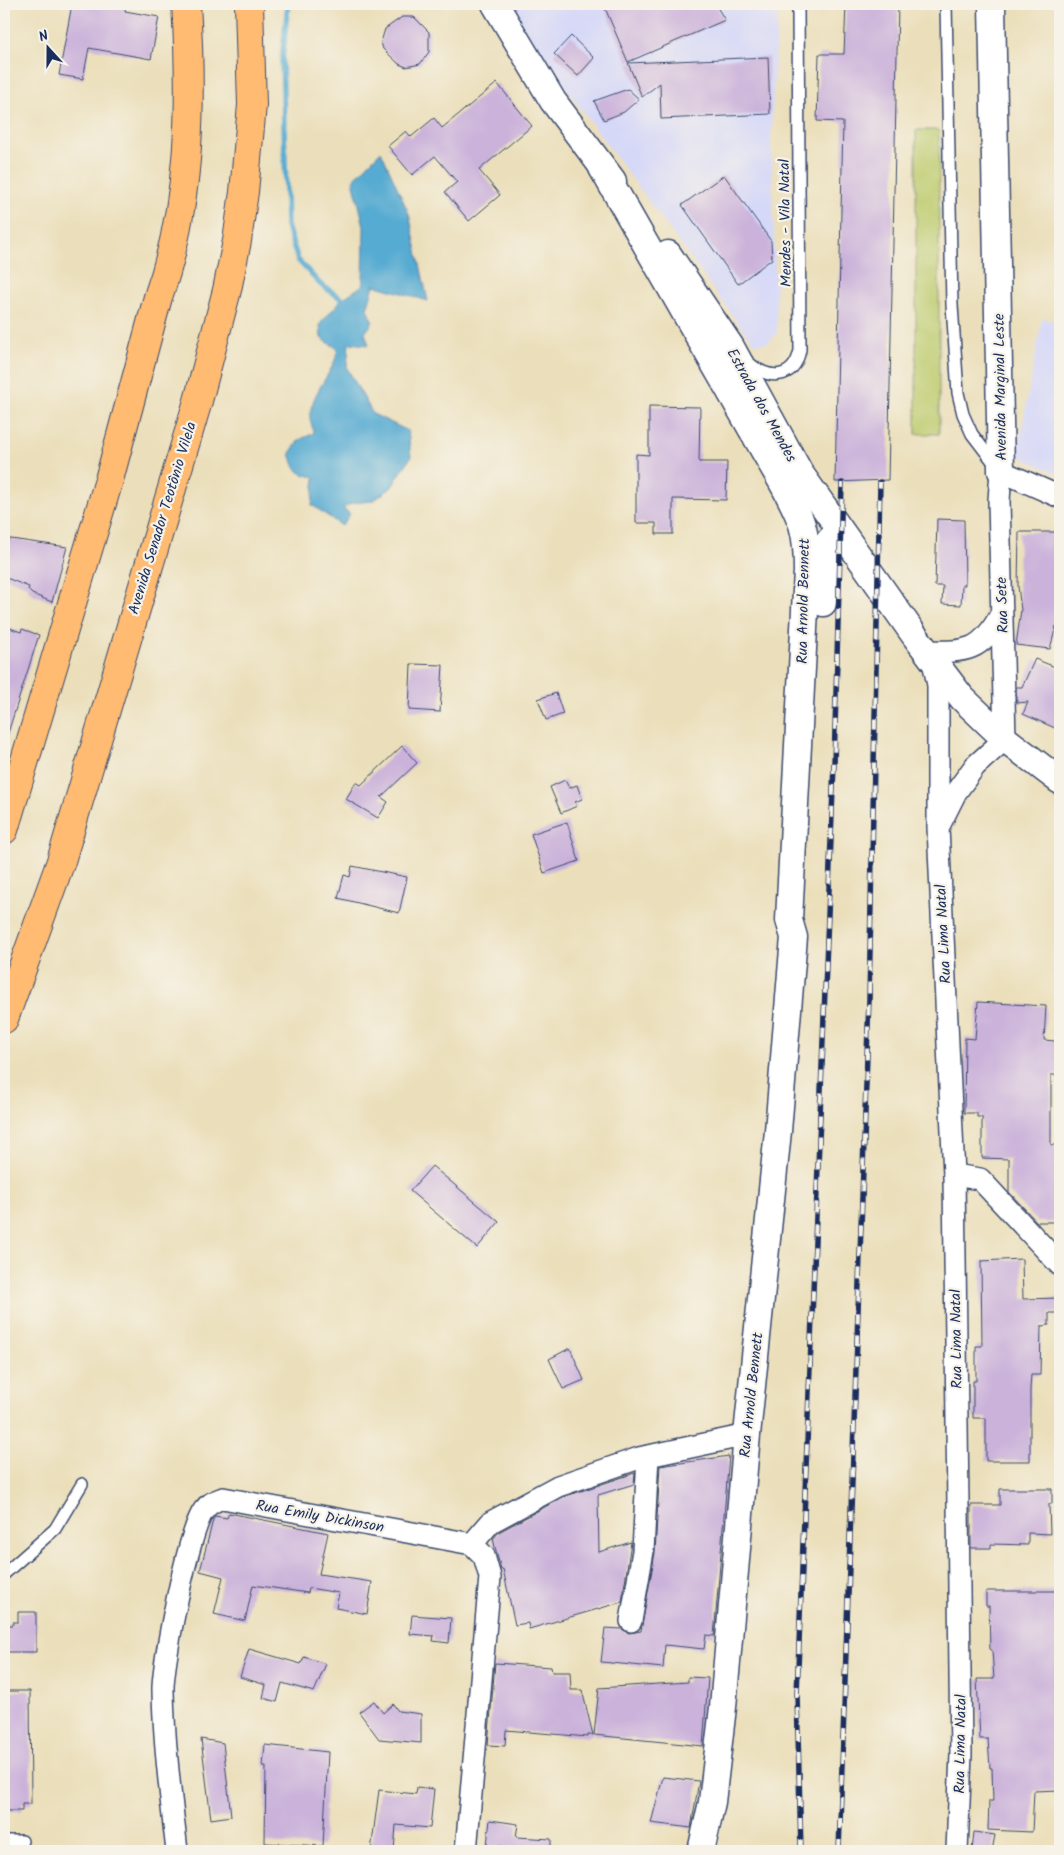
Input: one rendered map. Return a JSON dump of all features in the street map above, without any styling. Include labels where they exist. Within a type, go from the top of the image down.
[{"type":"main road","points":[[4,830],[109,480],[158,297],[167,272],[182,192],[186,150],[189,61],[186,4]]},
{"type":"main road","name":"Avenida Senador Teotônio Vilela","points":[[4,1019],[61,861],[198,401],[227,290],[244,192],[252,105],[249,4]]},
{"type":"street","name":"Estrada dos Mendes","points":[[495,4],[553,101],[678,267],[730,347],[800,473],[930,656],[962,698],[1005,739],[1060,781]]},
{"type":"street","name":"Avenida Marginal Leste","points":[[992,4],[1001,470]]},
{"type":"street","name":"Rua Arnold Bennett","points":[[602,168],[783,484],[804,528],[807,571],[789,920],[794,937],[778,1130],[747,1435],[722,1716],[712,1802],[701,1851]]},
{"type":"street","points":[[1001,470],[1060,497]]},
{"type":"street","name":"Rua Sete","points":[[1001,470],[999,501],[1001,614],[1005,677],[1005,739]]},
{"type":"street","name":"Rua Arnold Bennett","points":[[794,937],[806,922],[826,556],[829,541],[833,537],[843,535]]},
{"type":"street","points":[[930,656],[978,645],[989,635],[1001,614]]},
{"type":"street","name":"Rua Lima Natal","points":[[930,656],[938,685],[938,827],[954,1175],[961,1754],[957,1851]]},
{"type":"street","name":"Rua Lima Natal","points":[[938,827],[956,792],[974,766],[1005,739]]},
{"type":"street","points":[[954,1175],[980,1179],[1060,1265]]},
{"type":"street","points":[[466,1851],[490,1577],[484,1556],[472,1544],[491,1522],[558,1486],[648,1456],[747,1435]]},
{"type":"street","points":[[631,1621],[643,1550],[648,1456]]},
{"type":"street","name":"Rua Emily Dickinson","points":[[177,1851],[162,1691],[165,1662],[192,1538],[203,1511],[211,1503],[223,1498],[472,1544]]},
{"type":"lane","name":"Mendes - Vila Natal","points":[[730,347],[758,371],[766,374],[778,375],[787,371],[798,356],[801,298],[798,4]]},
{"type":"lane","name":"Avenida Marginal Leste","points":[[946,4],[952,305],[958,393],[963,414],[972,434],[985,453],[1001,470]]},
{"type":"lane","points":[[4,1574],[55,1529],[82,1484]]},
{"type":"lane","points":[[4,1841],[22,1841]]},
{"type":"shaded area","points":[[509,4],[778,4],[771,137],[777,333],[769,342],[756,344],[744,331],[534,45]]},
{"type":"shaded area","points":[[1042,318],[1060,323],[1060,475],[1023,458],[1019,455],[1018,449]]},
{"type":"green space","points":[[916,130],[939,130],[939,434],[916,434]]},
{"type":"water","points":[[381,151],[409,214],[428,301],[374,285],[367,309],[373,322],[365,333],[369,345],[349,343],[347,368],[373,414],[408,431],[411,457],[391,488],[372,501],[352,503],[343,508],[350,514],[342,526],[312,505],[315,477],[300,473],[293,464],[290,453],[299,440],[314,433],[310,416],[312,405],[333,365],[338,349],[321,338],[320,324],[342,299],[363,285],[364,226],[353,180]]},
{"type":"building","points":[[72,4],[126,4],[125,11],[159,17],[151,59],[89,48],[83,79],[59,75]]},
{"type":"building","points":[[615,4],[715,4],[725,20],[628,62],[605,8]]},
{"type":"building","points":[[846,4],[898,4],[888,480],[835,482],[843,122],[817,121],[819,54],[844,54]]},
{"type":"building","points":[[402,17],[414,17],[429,32],[429,52],[420,64],[406,67],[399,64],[383,49],[381,42],[385,29]]},
{"type":"building","points":[[571,36],[594,58],[578,76],[554,54]]},
{"type":"building","points":[[768,57],[770,114],[661,119],[660,83],[642,97],[628,63]]},
{"type":"building","points":[[497,83],[532,126],[479,170],[500,195],[469,221],[445,192],[457,182],[435,156],[412,175],[388,146],[406,131],[411,137],[434,118],[442,128]]},
{"type":"building","points":[[628,89],[639,99],[624,112],[604,120],[594,101]]},
{"type":"building","points":[[724,175],[771,241],[772,259],[738,284],[682,205]]},
{"type":"building","points":[[649,406],[700,407],[699,462],[727,462],[726,500],[673,499],[673,534],[656,534],[656,523],[636,523],[636,454],[649,455]]},
{"type":"building","points":[[937,519],[964,520],[965,585],[962,585],[961,605],[942,604],[943,586],[935,586]]},
{"type":"building","points":[[1019,532],[1060,532],[1060,628],[1056,626],[1050,649],[1016,645],[1021,610],[1018,586]]},
{"type":"building","points":[[4,538],[67,547],[52,602],[32,594],[28,590],[29,587],[4,577]]},
{"type":"building","points":[[4,626],[21,632],[22,629],[39,635],[7,736],[4,736]]},
{"type":"building","points":[[1035,659],[1060,669],[1060,715],[1055,728],[1023,714],[1028,702],[1017,703],[1016,687],[1022,687]]},
{"type":"building","points":[[411,664],[443,665],[440,712],[409,710]]},
{"type":"building","points":[[556,693],[563,714],[546,720],[538,699]]},
{"type":"building","points":[[402,746],[417,763],[381,797],[388,802],[378,818],[346,799],[356,782],[361,785]]},
{"type":"building","points":[[565,780],[569,788],[577,785],[582,799],[575,802],[577,806],[561,813],[550,787]]},
{"type":"building","points":[[567,822],[579,861],[544,873],[531,834]]},
{"type":"building","points":[[352,866],[407,877],[399,913],[338,898],[344,875],[350,877]]},
{"type":"building","points":[[978,1002],[1046,1006],[1044,1040],[1055,1041],[1056,1051],[1060,1051],[1060,1075],[1051,1075],[1051,1145],[1058,1145],[1060,1222],[1037,1222],[1009,1192],[1009,1159],[982,1158],[982,1117],[977,1117],[977,1113],[964,1113],[965,1038],[975,1039]]},
{"type":"building","points":[[432,1166],[499,1222],[477,1248],[410,1191]]},
{"type":"building","points":[[1022,1259],[1023,1299],[1060,1298],[1060,1313],[1049,1313],[1049,1325],[1041,1326],[1040,1375],[1031,1375],[1030,1461],[986,1461],[986,1418],[973,1418],[973,1381],[976,1381],[976,1346],[982,1346],[981,1261]]},
{"type":"building","points":[[570,1348],[584,1380],[563,1389],[549,1359]]},
{"type":"building","points":[[729,1456],[714,1636],[706,1635],[704,1649],[665,1645],[663,1668],[601,1662],[605,1628],[622,1629],[629,1633],[641,1631],[655,1553],[660,1466]]},
{"type":"building","points":[[635,1473],[634,1484],[598,1495],[599,1552],[631,1542],[622,1602],[529,1629],[528,1623],[515,1625],[503,1569],[501,1570],[493,1539],[499,1532],[563,1497]]},
{"type":"building","points":[[1000,1489],[1052,1489],[1052,1504],[1049,1504],[1050,1534],[1028,1533],[1028,1545],[991,1544],[991,1548],[971,1548],[971,1505],[1000,1505]]},
{"type":"building","points":[[229,1513],[328,1533],[319,1574],[372,1582],[367,1614],[336,1608],[339,1593],[309,1588],[308,1593],[253,1585],[245,1621],[214,1614],[223,1577],[200,1571],[215,1516],[227,1518]]},
{"type":"building","points":[[986,1591],[1060,1591],[1060,1790],[1034,1791],[1032,1832],[988,1830],[989,1801],[993,1801],[992,1768],[990,1768],[988,1739],[980,1739],[977,1679],[994,1679],[992,1650],[990,1650],[989,1606],[986,1606]]},
{"type":"building","points":[[18,1612],[36,1612],[36,1652],[4,1652],[4,1625],[13,1625],[13,1622],[18,1622]]},
{"type":"building","points":[[412,1615],[451,1618],[449,1643],[433,1641],[434,1636],[410,1634]]},
{"type":"building","points":[[249,1649],[301,1664],[304,1657],[326,1664],[314,1692],[282,1683],[277,1702],[263,1698],[266,1685],[240,1677]]},
{"type":"building","points":[[495,1663],[551,1667],[552,1672],[570,1672],[571,1690],[582,1690],[593,1735],[588,1735],[588,1737],[506,1730],[505,1746],[488,1745]]},
{"type":"building","points":[[688,1677],[708,1678],[703,1746],[594,1735],[599,1688],[688,1682]]},
{"type":"building","points":[[4,1691],[30,1691],[31,1804],[22,1804],[22,1811],[4,1811]]},
{"type":"building","points":[[374,1701],[383,1713],[393,1704],[398,1711],[421,1714],[421,1743],[379,1739],[359,1712]]},
{"type":"building","points":[[201,1739],[223,1743],[231,1816],[211,1819]]},
{"type":"building","points":[[265,1745],[328,1752],[323,1846],[265,1843],[266,1766],[263,1766]]},
{"type":"building","points":[[663,1777],[699,1781],[691,1828],[651,1823]]},
{"type":"building","points":[[417,1787],[434,1789],[430,1828],[396,1825],[394,1851],[371,1851],[379,1790],[416,1794]]},
{"type":"building","points":[[490,1820],[518,1824],[516,1837],[551,1839],[551,1851],[500,1850],[501,1846],[487,1845]]},
{"type":"building","points":[[974,1832],[995,1835],[992,1851],[972,1851]]},
{"type":"waterway","points":[[288,4],[282,59],[287,226],[298,260],[320,284],[342,299]]},
{"type":"railway","points":[[839,1851],[869,999],[880,482]]},
{"type":"railway","points":[[801,1851],[797,1694],[834,764],[842,483]]}]
